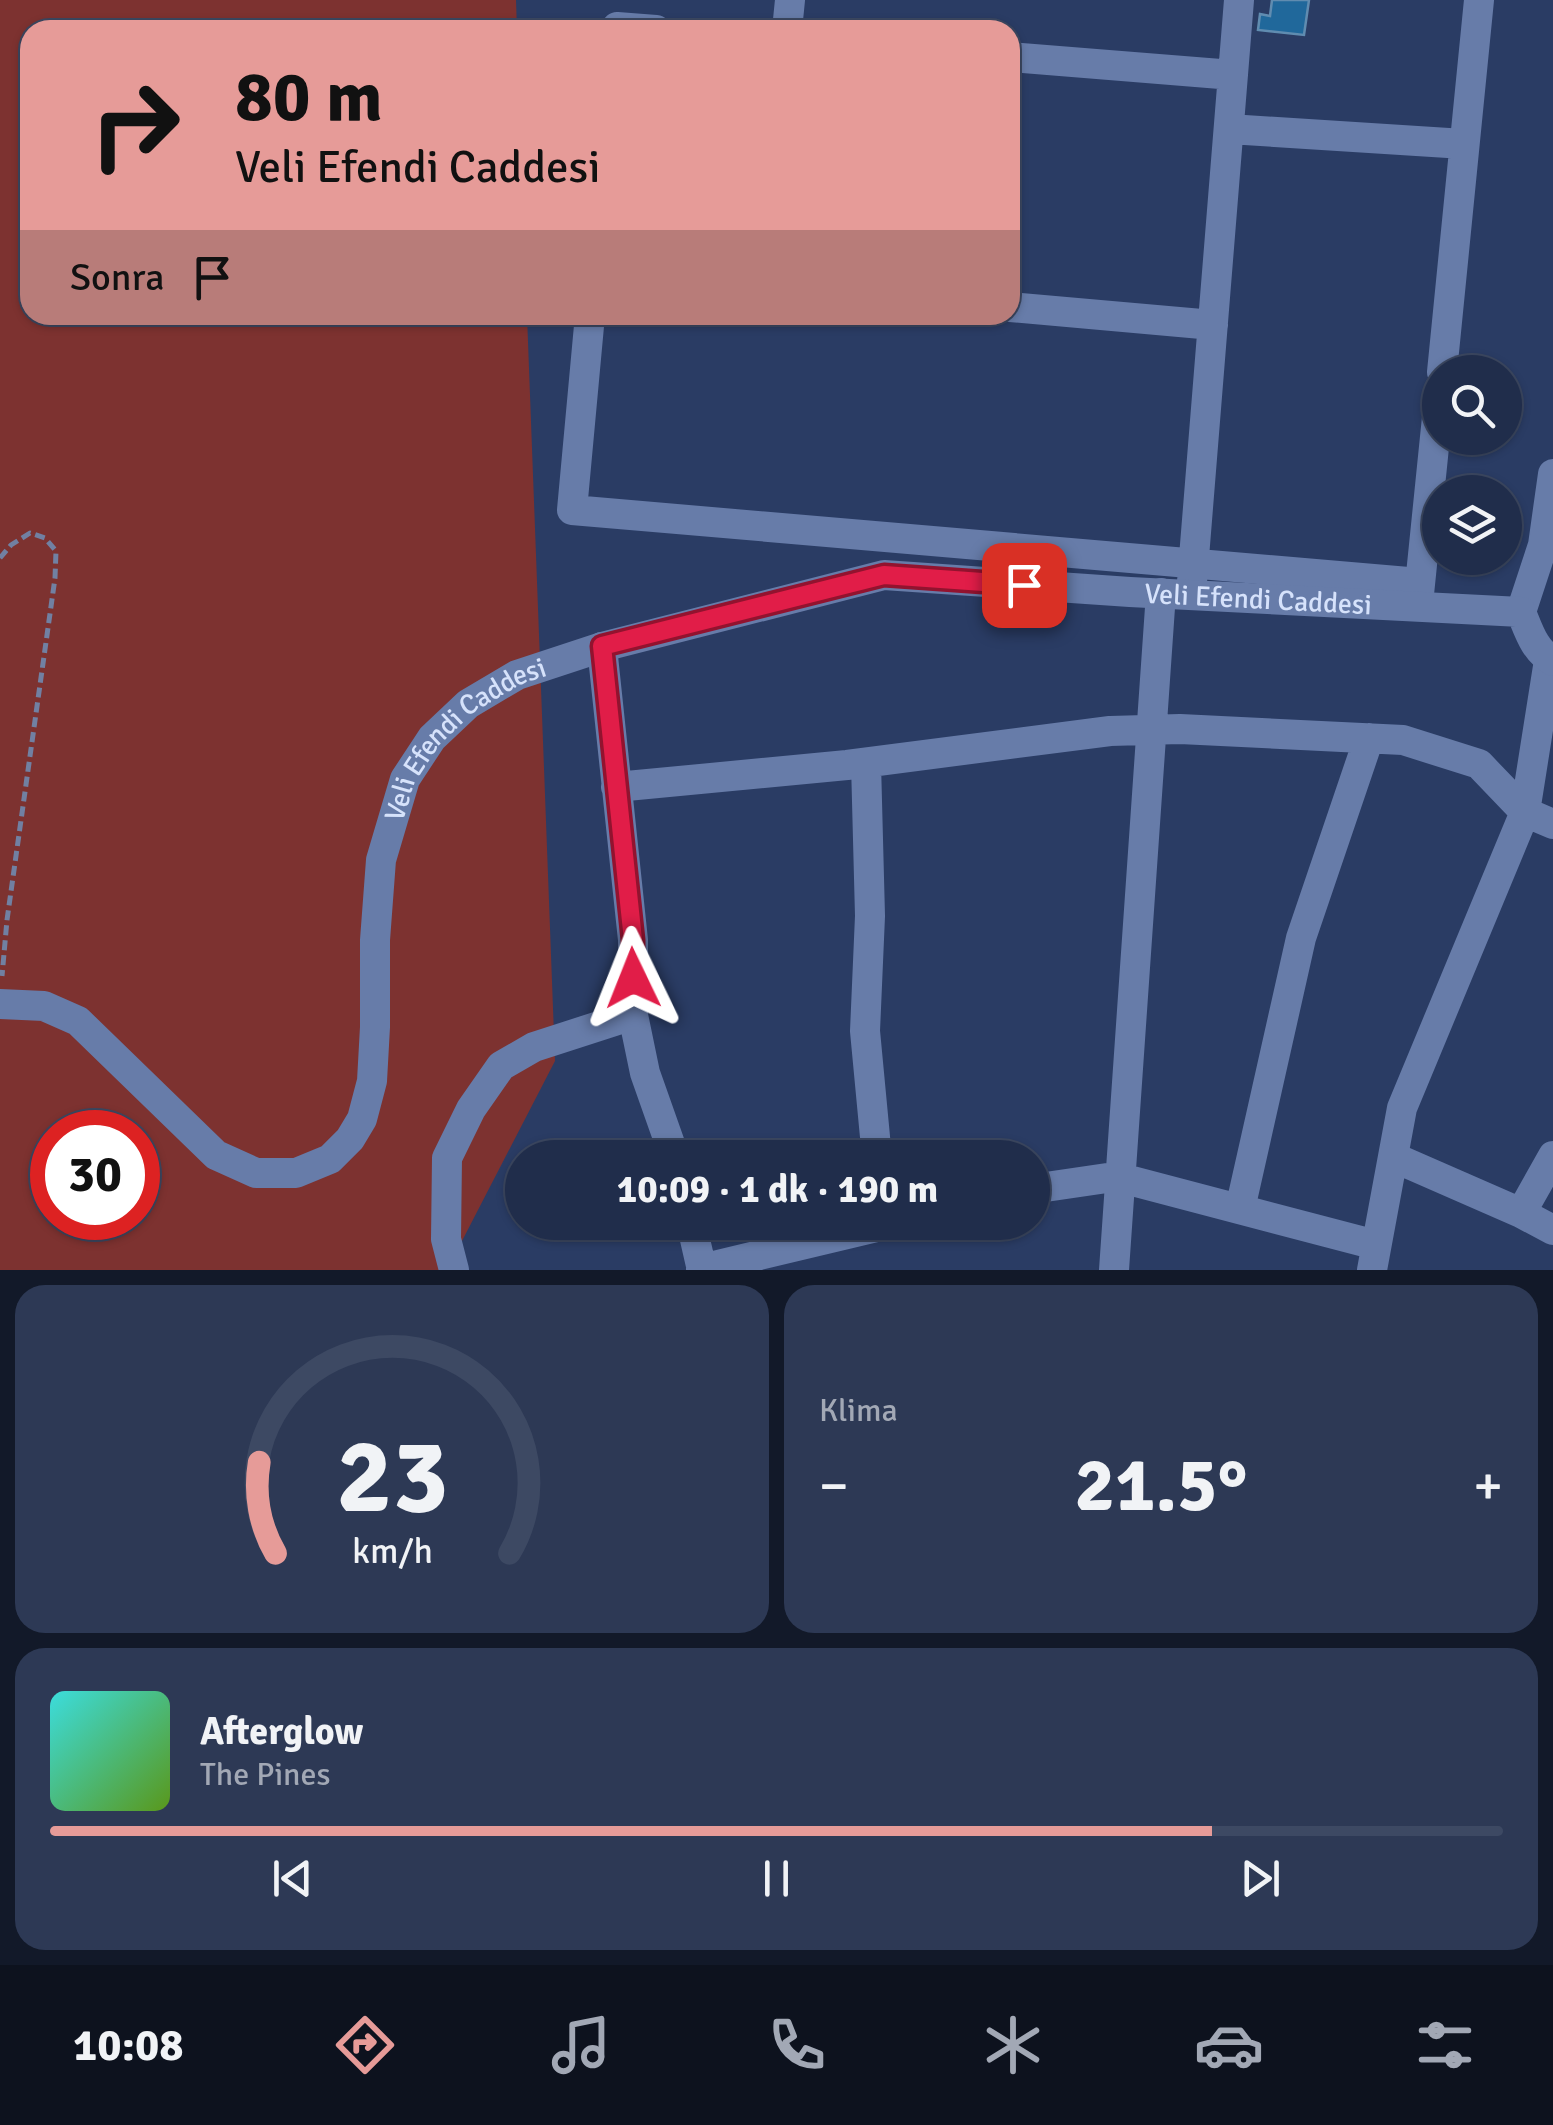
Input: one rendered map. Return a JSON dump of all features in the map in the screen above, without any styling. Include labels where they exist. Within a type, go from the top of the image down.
[{"type":"street","points":[[1114,1270],[1152,730],[1176,594],[1195,564],[1238,0]]},
{"type":"street","points":[[1444,355],[1479,0]]},
{"type":"street","points":[[1020,59],[1233,75]]},
{"type":"street","points":[[1228,130],[1464,144]]},
{"type":"street","points":[[1020,308],[1214,325]]},
{"type":"street","points":[[589,325],[572,510],[1195,564],[1419,595],[1433,455]]},
{"type":"street","points":[[1050,1187],[1121,1178],[1240,1210],[1374,1258],[1402,1108],[1539,818],[1551,660],[1533,642],[1521,612],[1548,544],[1553,474]]},
{"type":"street","name":"Veli Efendi Caddesi","points":[[0,1004],[44,1006],[78,1021],[216,1156],[256,1173],[296,1172],[330,1159],[350,1140],[362,1119],[372,1081],[374,940],[381,860],[405,780],[432,738],[468,704],[517,675],[602,646],[884,575],[1176,594],[1419,595],[1521,612]]},
{"type":"street","points":[[602,646],[633,940],[634,1015],[644,1073],[668,1140]]},
{"type":"street","points":[[616,787],[866,763],[1110,731],[1180,729],[1403,740],[1479,764],[1539,818]]},
{"type":"street","points":[[1240,1210],[1301,938],[1369,738]]},
{"type":"street","points":[[866,763],[870,916],[864,1031],[875,1140]]},
{"type":"street","points":[[454,1270],[446,1239],[447,1158],[471,1109],[500,1066],[534,1047],[634,1015]]},
{"type":"street","points":[[1521,1213],[1553,1156]]},
{"type":"street","points":[[1393,1157],[1553,1230]]},
{"type":"street","points":[[695,1240],[701,1270],[823,1240]]},
{"type":"path","points":[[0,558],[10,545],[30,533],[45,538],[56,551],[0,1004]]},
{"type":"shaded area","points":[[0,0],[516,0],[517,20],[20,20],[20,325],[527,325],[555,1061],[514,1140],[505,1140],[505,1158],[447,1270],[0,1270]]},
{"type":"building","points":[[1272,0],[1309,0],[1304,35],[1258,30],[1260,14],[1270,16]]},
{"type":"route","points":[[633,978],[633,940],[602,646],[884,575],[1024,585]]}]
